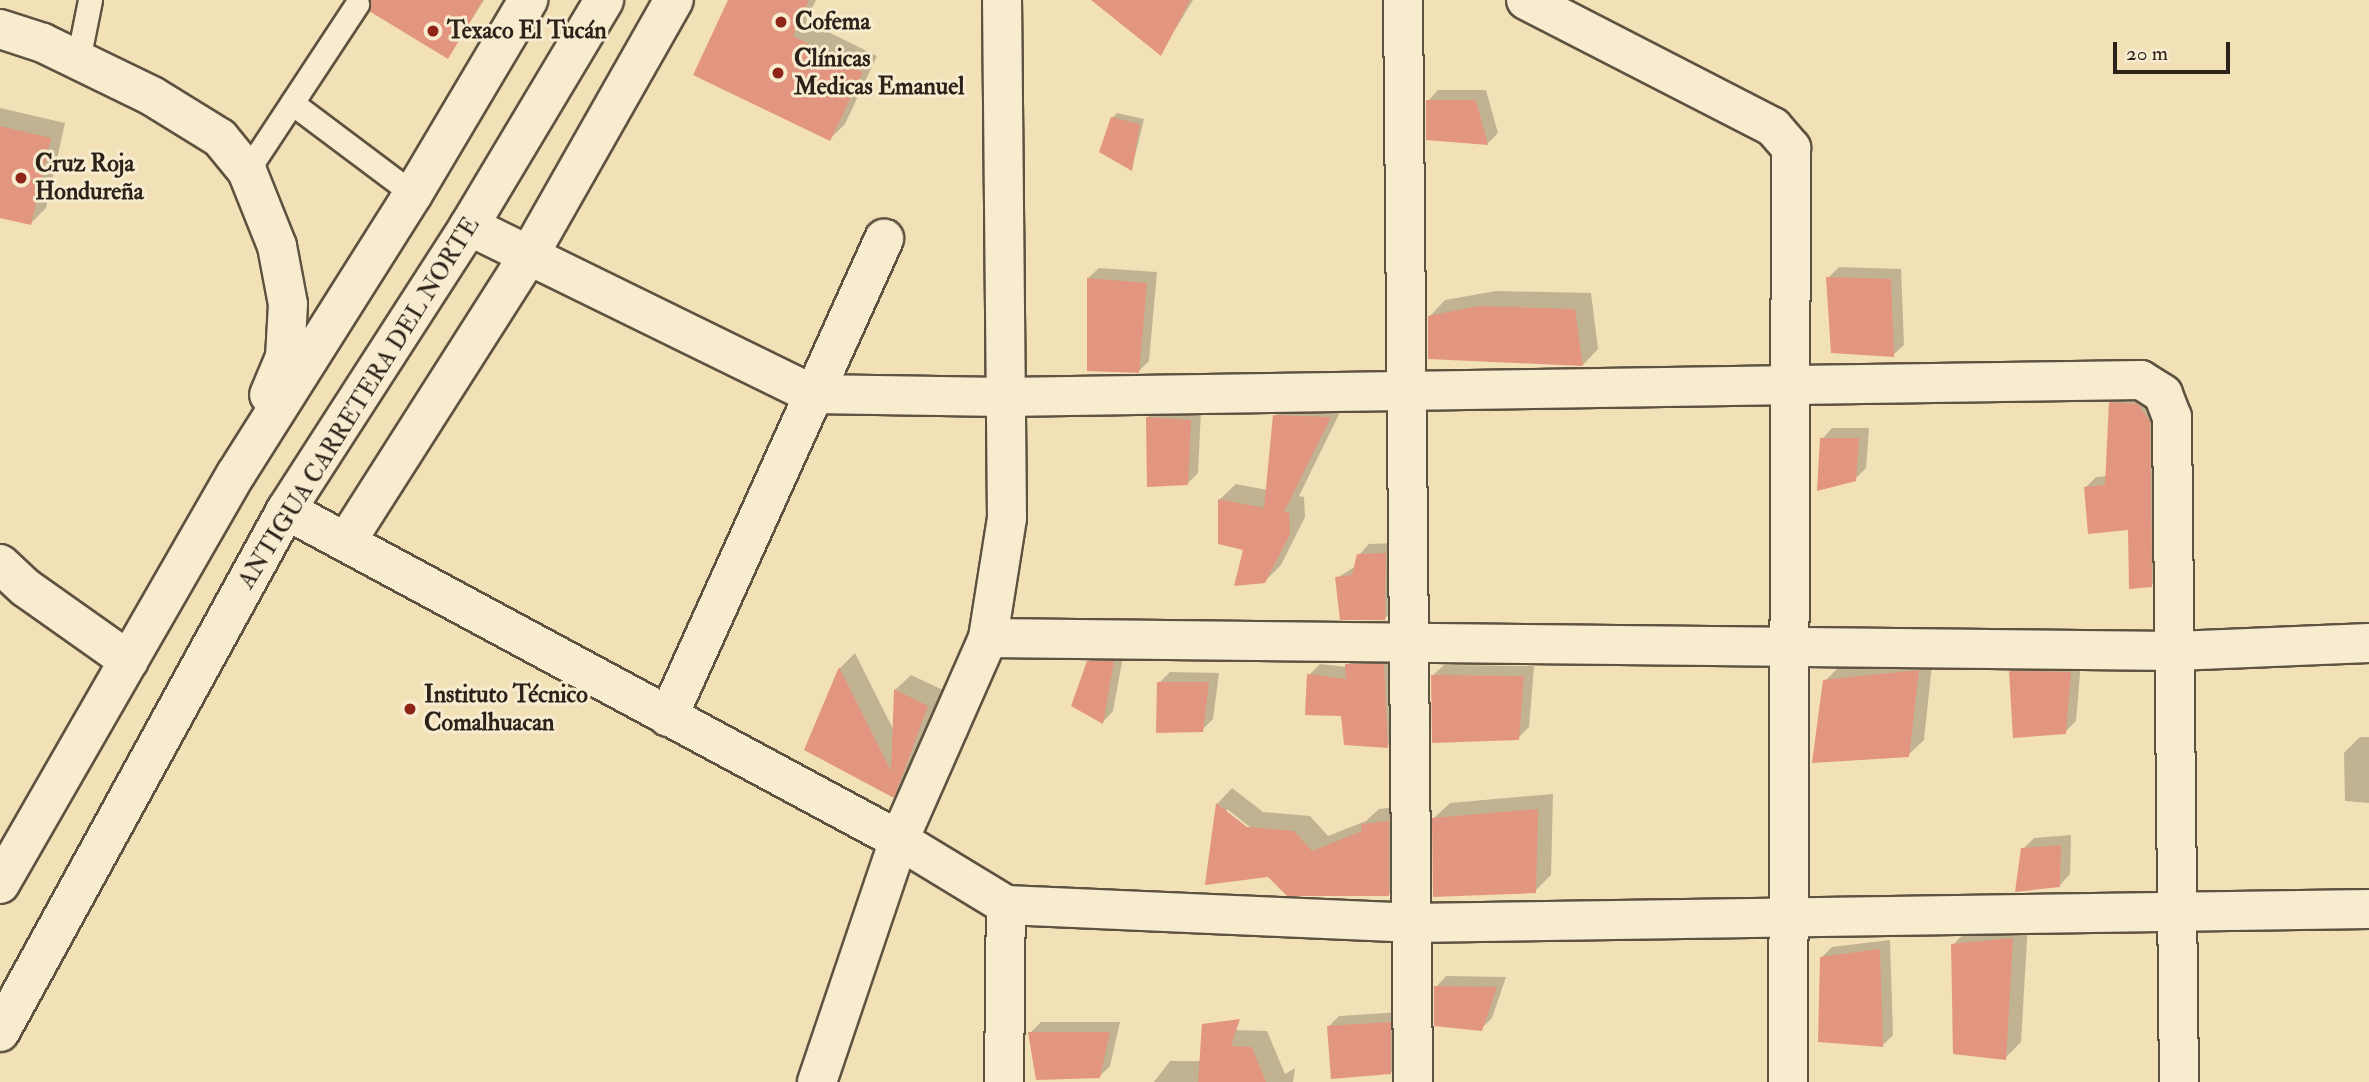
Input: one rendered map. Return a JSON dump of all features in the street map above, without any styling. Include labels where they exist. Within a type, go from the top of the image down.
[{"type":"street","points":[[0,884],[236,474],[413,194],[528,0]]},
{"type":"street","name":"ANTIGUA CARRETERA DEL NORTE","points":[[0,1032],[286,510],[470,226],[604,0]]},
{"type":"street","points":[[345,542],[529,255],[674,0]]},
{"type":"street","points":[[817,1082],[899,840],[988,638],[1007,518],[1003,397],[1002,0]]},
{"type":"street","points":[[1403,0],[1413,1082]]},
{"type":"street","points":[[1527,0],[1773,127],[1791,148],[1788,1082]]},
{"type":"street","points":[[0,29],[78,60],[152,96],[220,138],[247,171],[276,246],[288,304],[285,358],[236,474]]},
{"type":"street","points":[[470,226],[812,394],[1003,397],[1790,388],[2141,380],[2163,394],[2172,417],[2179,1082]]},
{"type":"street","points":[[668,717],[884,239]]},
{"type":"street","points":[[286,510],[899,840],[1006,905],[1411,923],[1788,920],[2369,909]]},
{"type":"street","points":[[0,564],[129,661]]},
{"type":"street","points":[[988,638],[2176,650],[2369,643]]},
{"type":"street","points":[[1004,1082],[1006,905]]},
{"type":"lane","points":[[78,60],[90,0]]},
{"type":"lane","points":[[247,171],[357,4]]},
{"type":"lane","points":[[292,103],[413,194]]},
{"type":"building","name":"Texaco El Tucán","points":[[370,0],[483,0],[448,59],[369,11]]},
{"type":"building","name":"Clínicas Medicas Emanuel","points":[[728,0],[809,0],[793,36],[863,72],[830,141],[693,75]]},
{"type":"building","points":[[1091,0],[1190,0],[1161,56]]},
{"type":"building","points":[[1426,100],[1476,100],[1488,145],[1426,140]]},
{"type":"building","points":[[1111,117],[1140,124],[1132,171],[1099,152]]},
{"type":"building","name":"Cruz Roja Hondureña","points":[[0,126],[51,138],[31,225],[0,218]]},
{"type":"building","points":[[1826,277],[1891,279],[1894,357],[1831,353]]},
{"type":"building","points":[[1087,278],[1147,283],[1139,373],[1087,371]]},
{"type":"building","points":[[1479,306],[1575,309],[1583,366],[1428,359],[1428,316]]},
{"type":"building","points":[[2109,402],[2138,404],[2150,421],[2152,587],[2129,589],[2128,530],[2088,534],[2084,487],[2105,485]]},
{"type":"building","points":[[1273,415],[1331,417],[1284,512],[1289,512],[1290,534],[1265,583],[1234,586],[1243,550],[1218,544],[1218,499],[1264,508]]},
{"type":"building","points":[[1146,417],[1191,420],[1188,485],[1147,487]]},
{"type":"building","points":[[1820,438],[1859,438],[1856,481],[1817,491]]},
{"type":"building","points":[[1386,553],[1385,620],[1340,620],[1335,577],[1352,575],[1357,554]]},
{"type":"building","points":[[1087,661],[1114,661],[1103,724],[1071,706]]},
{"type":"building","points":[[1345,664],[1384,664],[1388,748],[1344,745],[1341,716],[1305,715],[1307,674],[1346,679]]},
{"type":"building","points":[[839,667],[891,771],[894,689],[928,706],[894,798],[804,750]]},
{"type":"building","points":[[1919,670],[1909,757],[1812,763],[1823,680]]},
{"type":"building","points":[[2009,671],[2071,672],[2066,734],[2013,738]]},
{"type":"building","points":[[1431,675],[1524,676],[1519,740],[1432,743]]},
{"type":"building","points":[[1157,682],[1209,682],[1203,732],[1156,733]]},
{"type":"building","points":[[1216,803],[1247,827],[1294,831],[1312,851],[1362,831],[1361,824],[1389,821],[1389,896],[1287,896],[1268,877],[1205,885]]},
{"type":"building","points":[[1538,809],[1536,893],[1433,897],[1432,818]]},
{"type":"building","points":[[2061,845],[2060,887],[2015,892],[2021,848]]},
{"type":"building","points":[[2013,938],[2006,1060],[1953,1054],[1951,944]]},
{"type":"building","points":[[1880,949],[1883,1047],[1818,1042],[1820,957]]},
{"type":"building","points":[[1434,986],[1497,987],[1482,1031],[1434,1026]]},
{"type":"building","points":[[1240,1019],[1231,1046],[1252,1047],[1266,1082],[1198,1082],[1202,1024]]},
{"type":"building","points":[[1391,1022],[1391,1074],[1331,1079],[1327,1026]]},
{"type":"building","points":[[1028,1032],[1110,1032],[1100,1078],[1036,1080]]},
{"type":"place","name":"Cofema","points":[[781,22]]},
{"type":"place","name":"Texaco El Tucán","points":[[433,31]]},
{"type":"place","name":"Clínicas Medicas Emanuel","points":[[778,73]]},
{"type":"place","name":"Cruz Roja Hondureña","points":[[21,178]]},
{"type":"place","name":"Instituto Técnico Comalhuacan","points":[[410,709]]}]
